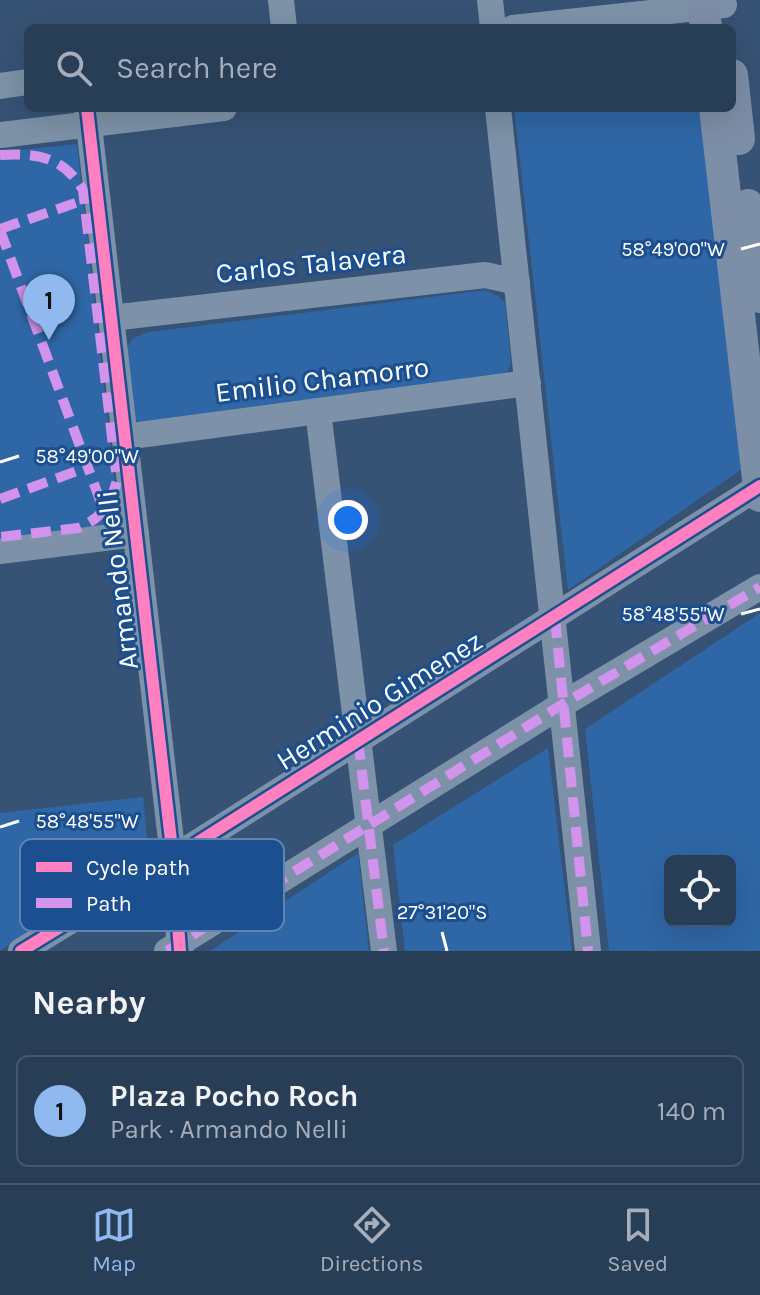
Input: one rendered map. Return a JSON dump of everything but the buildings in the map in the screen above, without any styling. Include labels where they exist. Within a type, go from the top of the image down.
[{"type":"main road","points":[[716,112],[753,281]]},
{"type":"main road","points":[[736,112],[753,281],[760,496]]},
{"type":"street","points":[[281,0],[284,24]]},
{"type":"street","points":[[490,0],[493,24]]},
{"type":"street","points":[[561,24],[715,11]]},
{"type":"street","points":[[0,86],[24,83]]},
{"type":"street","points":[[0,135],[88,116],[156,112]]},
{"type":"street","points":[[498,112],[555,618],[588,951]]},
{"type":"street","name":"Armando Nelli","points":[[88,116],[171,839]]},
{"type":"street","name":"Carlos Talavera","points":[[111,318],[485,275],[517,282]]},
{"type":"street","name":"Emilio Chamorro","points":[[124,437],[528,383]]},
{"type":"street","points":[[318,411],[384,951]]},
{"type":"street","name":"Herminio Gimenez","points":[[203,839],[760,487]]},
{"type":"street","points":[[0,551],[136,534]]},
{"type":"street","points":[[284,879],[563,704],[760,587]]},
{"type":"street","name":"Herminio Gimenez","points":[[21,951],[54,931]]},
{"type":"street","points":[[175,949],[203,931]]},
{"type":"shaded area","points":[[514,112],[701,112],[742,469],[568,590]]},
{"type":"shaded area","points":[[77,144],[120,528],[0,541],[0,152]]},
{"type":"shaded area","points":[[486,290],[505,303],[511,362],[507,375],[138,422],[129,411],[125,351],[133,338],[149,332]]},
{"type":"shaded area","points":[[760,613],[760,951],[609,951],[585,729]]},
{"type":"shaded area","points":[[548,748],[572,951],[405,951],[393,845]]},
{"type":"shaded area","points":[[143,797],[147,839],[20,839],[20,931],[31,931],[0,951],[0,813]]},
{"type":"shaded area","points":[[358,853],[369,951],[210,951],[240,931],[284,931],[284,902]]},
{"type":"marked path","points":[[0,155],[48,159],[67,170],[83,190],[117,480],[104,510],[78,528],[0,537]]},
{"type":"marked path","points":[[0,229],[84,200]]},
{"type":"marked path","points":[[0,230],[104,511]]},
{"type":"marked path","points":[[0,499],[88,467]]},
{"type":"marked path","points":[[284,878],[563,704],[760,587]]},
{"type":"marked path","points":[[555,618],[588,951]]},
{"type":"marked path","points":[[358,740],[384,951]]},
{"type":"marked path","points":[[167,951],[199,931]]},
{"type":"cycle path","points":[[87,112],[171,839]]},
{"type":"cycle path","points":[[203,839],[760,486]]},
{"type":"cycle path","points":[[21,951],[54,931]]},
{"type":"cycle path","points":[[178,931],[180,951]]},
{"type":"place","name":"Plaza Pocho Roch","points":[[49,340]]}]
